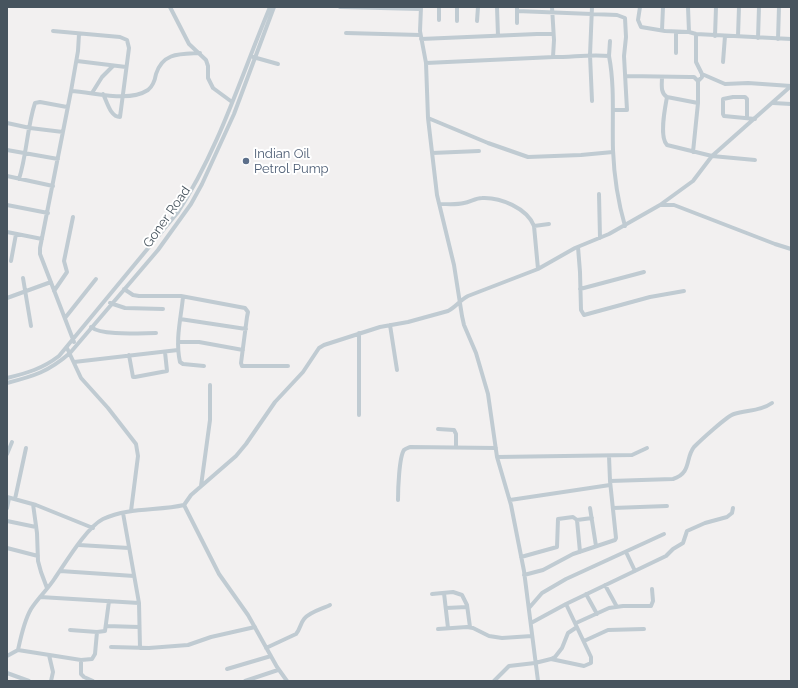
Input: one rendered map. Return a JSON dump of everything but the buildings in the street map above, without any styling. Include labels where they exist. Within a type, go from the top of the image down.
[{"type":"street","points":[[170,7],[189,44],[206,60],[208,66],[208,78],[213,88],[232,102]]},
{"type":"street","name":"Goner Road","points":[[7,383],[38,375],[51,368],[70,353],[170,235],[191,204],[202,184],[234,114],[270,7]]},
{"type":"street","name":"Goner Road","points":[[7,378],[36,370],[49,364],[60,356],[178,212],[194,188],[274,7]]},
{"type":"street","points":[[340,7],[421,8],[421,37],[426,63],[428,118],[440,204],[454,264],[464,325],[476,353],[488,394],[497,457],[510,500],[524,575],[538,681]]},
{"type":"street","points":[[439,7],[439,20]]},
{"type":"street","points":[[456,7],[457,21]]},
{"type":"street","points":[[477,21],[478,7]]},
{"type":"street","points":[[497,7],[498,36]]},
{"type":"street","points":[[592,7],[590,55],[592,101]]},
{"type":"street","points":[[640,7],[638,20],[641,27],[716,36],[791,39]]},
{"type":"street","points":[[662,30],[663,7]]},
{"type":"street","points":[[688,7],[689,32]]},
{"type":"street","points":[[716,7],[716,36]]},
{"type":"street","points":[[738,36],[739,7]]},
{"type":"street","points":[[758,38],[759,7]]},
{"type":"street","points":[[778,39],[779,7]]},
{"type":"street","points":[[517,23],[517,9],[551,9],[617,15],[625,18],[626,38],[624,56],[627,110],[614,110]]},
{"type":"street","points":[[551,9],[553,34],[552,58]]},
{"type":"street","points":[[53,31],[124,38],[128,43],[120,117],[113,113],[103,94]]},
{"type":"street","points":[[676,32],[676,53]]},
{"type":"street","points":[[346,33],[462,38],[487,35],[553,34]]},
{"type":"street","points":[[77,345],[73,341],[40,254],[77,61],[79,34]]},
{"type":"street","points":[[696,34],[696,62],[702,74],[725,84],[748,83],[791,86]]},
{"type":"street","points":[[723,62],[724,36]]},
{"type":"street","points":[[610,42],[609,56],[614,110],[613,152],[615,181],[625,226]]},
{"type":"street","points":[[71,91],[133,96],[147,90],[152,86],[161,63],[172,55],[200,53]]},
{"type":"street","points":[[426,63],[480,59],[507,60],[590,55],[609,56]]},
{"type":"street","points":[[252,57],[278,64]]},
{"type":"street","points":[[77,61],[126,67]]},
{"type":"street","points":[[92,93],[102,77],[113,66]]},
{"type":"street","points":[[693,152],[698,103],[698,80],[702,77],[702,74]]},
{"type":"street","points":[[626,76],[694,77],[698,80]]},
{"type":"street","points":[[662,77],[663,93],[667,97],[698,103]]},
{"type":"street","points":[[18,650],[22,633],[31,610],[93,528],[102,520],[123,513],[184,505],[191,495],[236,456],[275,402],[303,372],[319,348],[359,333],[448,311],[460,300],[468,296],[538,269],[578,247],[625,226],[660,206],[693,181],[712,156],[791,86]]},
{"type":"street","points":[[747,118],[747,99],[745,96],[723,99],[724,116],[755,119]]},
{"type":"street","points":[[667,97],[663,135],[664,142],[667,145],[712,156],[755,160]]},
{"type":"street","points":[[19,179],[26,154],[35,103],[40,102],[68,107]]},
{"type":"street","points":[[773,103],[791,104]]},
{"type":"street","points":[[428,118],[488,143],[528,157],[613,152]]},
{"type":"street","points":[[7,123],[30,128],[63,132]]},
{"type":"street","points":[[7,150],[58,159]]},
{"type":"street","points":[[432,153],[479,151]]},
{"type":"street","points":[[7,176],[53,186]]},
{"type":"street","points":[[599,194],[600,238]]},
{"type":"street","points":[[440,204],[460,204],[482,198],[496,200],[519,208],[527,215],[534,226],[538,269]]},
{"type":"street","points":[[7,205],[48,213]]},
{"type":"street","points":[[660,206],[674,205],[791,249]]},
{"type":"street","points":[[54,291],[67,272],[64,261],[72,217]]},
{"type":"street","points":[[534,226],[550,224]]},
{"type":"street","points":[[164,230],[170,235]]},
{"type":"street","points":[[7,232],[42,239]]},
{"type":"street","points":[[11,261],[16,234]]},
{"type":"street","points":[[578,247],[581,310],[584,315],[650,297],[684,291]]},
{"type":"street","points":[[580,288],[644,272]]},
{"type":"street","points":[[22,278],[31,326]]},
{"type":"street","points":[[65,318],[96,279]]},
{"type":"street","points":[[7,298],[51,282]]},
{"type":"street","points":[[124,289],[133,295],[139,296],[183,297],[245,308],[248,312],[241,363],[244,366],[288,366]]},
{"type":"street","points":[[183,297],[178,342],[180,362],[182,364],[204,366]]},
{"type":"street","points":[[106,301],[125,308],[163,309]]},
{"type":"street","points":[[180,319],[246,329]]},
{"type":"street","points":[[390,325],[397,370]]},
{"type":"street","points":[[92,327],[96,331],[104,332],[156,334]]},
{"type":"street","points":[[359,333],[359,415]]},
{"type":"street","points":[[178,342],[199,342],[243,350]]},
{"type":"street","points":[[66,348],[70,353],[81,378],[108,408],[136,444],[138,456],[131,511]]},
{"type":"street","points":[[74,362],[178,350]]},
{"type":"street","points":[[129,355],[131,373],[133,377],[135,377],[167,371],[165,352]]},
{"type":"street","points":[[201,487],[210,420],[210,385]]},
{"type":"street","points":[[510,500],[610,483],[677,478],[684,473],[694,448],[725,418],[733,414],[763,408],[772,403]]},
{"type":"street","points":[[438,429],[454,430],[456,434],[456,447]]},
{"type":"street","points":[[7,454],[12,442]]},
{"type":"street","points":[[15,499],[26,448]]},
{"type":"street","points":[[398,500],[400,472],[403,453],[406,448],[496,448]]},
{"type":"street","points":[[497,457],[632,455],[647,448]]},
{"type":"street","points":[[524,575],[543,570],[580,552],[612,542],[616,538],[610,483],[609,456]]},
{"type":"street","points":[[7,508],[8,498],[15,499],[33,504],[93,528]]},
{"type":"street","points":[[33,504],[38,556],[41,572],[47,588]]},
{"type":"street","points":[[184,505],[216,569],[255,627],[278,670],[287,681]]},
{"type":"street","points":[[613,508],[667,506]]},
{"type":"street","points":[[590,508],[596,546]]},
{"type":"street","points":[[531,623],[586,594],[666,556],[683,542],[687,531],[705,523],[727,517],[732,513],[733,508]]},
{"type":"street","points":[[123,513],[138,603],[140,648]]},
{"type":"street","points":[[521,557],[557,547],[558,519],[573,517],[577,520],[592,518]]},
{"type":"street","points":[[577,520],[580,552]]},
{"type":"street","points":[[7,521],[36,527]]},
{"type":"street","points":[[529,608],[539,596],[548,589],[664,534]]},
{"type":"street","points":[[79,545],[129,548]]},
{"type":"street","points":[[7,548],[38,556]]},
{"type":"street","points":[[626,552],[635,571]]},
{"type":"street","points":[[60,571],[134,576]]},
{"type":"street","points":[[605,585],[617,607]]},
{"type":"street","points":[[550,660],[559,653],[568,633],[577,625],[597,614],[609,608],[651,606],[653,601],[652,589]]},
{"type":"street","points":[[444,592],[448,628]]},
{"type":"street","points":[[432,594],[453,592],[462,595],[467,607],[470,627]]},
{"type":"street","points":[[586,594],[597,614]]},
{"type":"street","points":[[40,597],[138,603]]},
{"type":"street","points":[[70,630],[97,632],[105,631],[108,601]]},
{"type":"street","points":[[494,681],[509,666],[550,660],[584,666],[590,664],[592,660],[591,657],[566,604]]},
{"type":"street","points":[[266,648],[296,634],[303,620],[307,616],[330,605]]},
{"type":"street","points":[[446,608],[467,607]]},
{"type":"street","points":[[106,626],[139,627]]},
{"type":"street","points":[[111,647],[140,648],[188,645],[211,637],[255,627]]},
{"type":"street","points":[[438,629],[470,627],[495,638],[532,636]]},
{"type":"street","points":[[584,641],[608,630],[644,630]]},
{"type":"street","points":[[7,656],[9,653],[18,650],[80,660],[89,660],[94,658],[97,632]]},
{"type":"street","points":[[48,655],[52,672],[51,681]]},
{"type":"street","points":[[227,669],[271,656]]},
{"type":"street","points":[[80,660],[81,674],[91,680]]},
{"type":"street","points":[[245,681],[278,670]]},
{"type":"street","points":[[7,673],[29,681]]},
{"type":"place","name":"Indian Oil Petrol Pump","points":[[246,161]]}]
